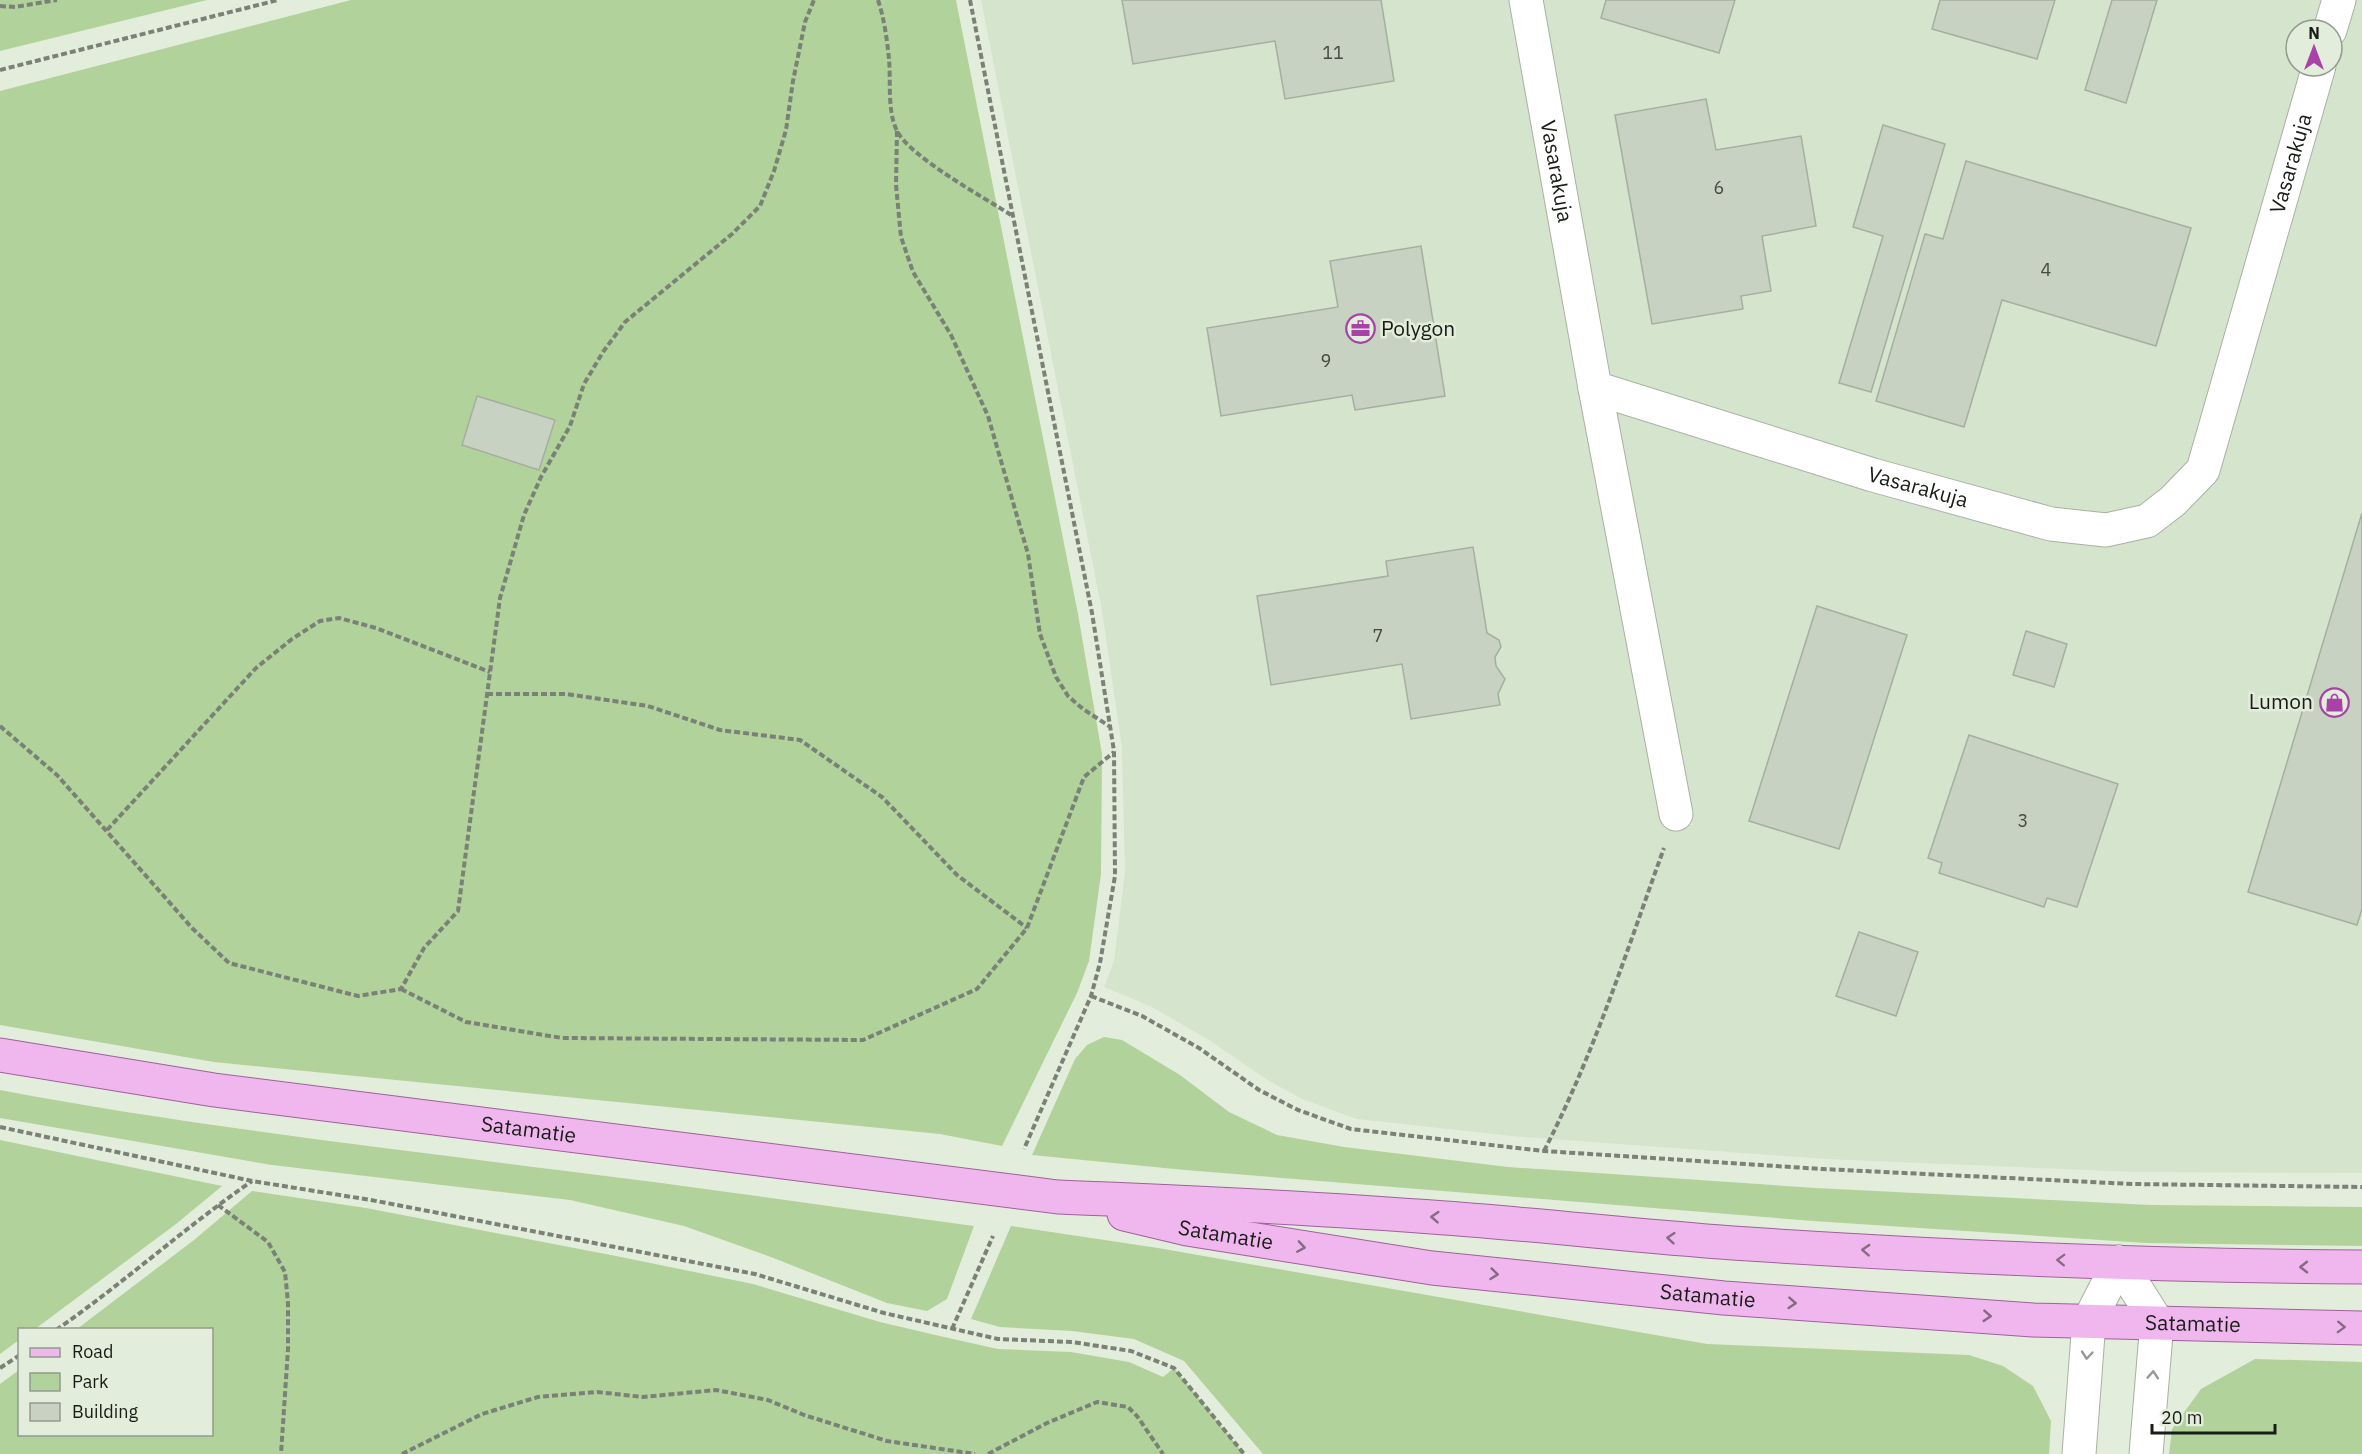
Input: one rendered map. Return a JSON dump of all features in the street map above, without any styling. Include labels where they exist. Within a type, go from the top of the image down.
[{"type":"main road","name":"Satamatie","points":[[0,1055],[214,1090],[1058,1197],[1189,1202],[1444,1218],[1732,1243],[2212,1266],[2362,1267]]},
{"type":"main road","name":"Satamatie","points":[[1058,1197],[1187,1229],[1432,1268],[1724,1298],[2033,1320],[2362,1328]]},
{"type":"street","name":"Vasarakuja","points":[[1526,0],[1595,388],[1873,475],[2051,524],[2106,530],[2147,521],[2173,501],[2203,470],[2316,78]]},
{"type":"street","points":[[2333,18],[2338,0]]},
{"type":"street","points":[[1595,388],[1676,814]]},
{"type":"street","points":[[2079,1454],[2089,1321],[2119,1262]]},
{"type":"street","points":[[2119,1262],[2157,1322],[2146,1454]]},
{"type":"path","points":[[0,6],[15,7],[57,0]]},
{"type":"path","points":[[0,70],[278,0]]},
{"type":"path","points":[[401,989],[424,948],[458,911],[500,598],[524,515],[541,477],[570,426],[584,384],[603,352],[625,322],[732,234],[760,206],[774,171],[786,130],[805,22],[814,0]]},
{"type":"path","points":[[878,0],[889,58],[892,110],[897,131],[896,185],[900,237],[913,272],[951,335],[988,416],[1028,554],[1040,634],[1056,677],[1068,696],[1083,710],[1110,727]]},
{"type":"path","points":[[970,0],[1092,613],[1114,751],[1115,876],[1100,963],[1091,996],[1024,1149]]},
{"type":"path","points":[[897,131],[906,142],[943,172],[1012,215]]},
{"type":"path","points":[[107,830],[256,668],[292,639],[320,621],[339,618],[376,628],[490,672]]},
{"type":"path","points":[[487,694],[566,694],[648,706],[720,730],[800,740],[882,797],[957,875],[1027,928]]},
{"type":"path","points":[[0,726],[57,775],[192,928],[229,963],[358,996],[401,989],[466,1022],[562,1038],[863,1040],[978,989],[1027,928],[1084,777],[1114,751]]},
{"type":"path","points":[[1544,1151],[1570,1099],[1599,1028],[1676,814]]},
{"type":"path","points":[[1091,996],[1142,1016],[1199,1048],[1259,1090],[1298,1110],[1351,1129],[1544,1151],[1822,1169],[2132,1184],[2362,1187]]},
{"type":"path","points":[[0,1127],[252,1181],[382,1202],[755,1274],[884,1313],[998,1339],[1072,1342],[1131,1351],[1174,1368],[1244,1454]]},
{"type":"path","points":[[58,1328],[86,1309],[252,1181]]},
{"type":"path","points":[[218,1205],[268,1242],[285,1272],[288,1349],[281,1454]]},
{"type":"path","points":[[952,1329],[993,1236]]},
{"type":"path","points":[[0,1368],[18,1356]]},
{"type":"path","points":[[402,1454],[482,1414],[538,1396],[597,1392],[643,1396],[716,1390],[768,1400],[804,1415],[888,1441],[975,1454]]},
{"type":"path","points":[[988,1454],[1047,1423],[1097,1402],[1128,1407],[1137,1416],[1163,1454]]},
{"type":"shaded area","points":[[981,0],[1513,0],[1582,392],[1662,822],[1693,825],[1613,408],[1870,491],[2053,540],[2112,546],[2155,534],[2185,514],[2219,475],[2332,78],[2344,78],[2344,35],[2354,0],[2362,0],[2362,1173],[2132,1172],[1826,1159],[1512,1136],[1357,1119],[1302,1099],[1152,1007],[1104,987],[1114,961],[1125,872],[1122,748],[1102,611]]},
{"type":"shaded area","points":[[1542,0],[2321,0],[2316,18],[2284,18],[2284,78],[2300,78],[2192,460],[2162,492],[2135,510],[2100,515],[2059,508],[1876,461],[1609,378]]},
{"type":"green space","points":[[0,0],[207,0],[0,51]]},
{"type":"green space","points":[[351,0],[956,0],[1078,614],[1102,754],[1101,874],[1089,961],[1077,993],[1002,1146],[940,1134],[214,1062],[0,1025],[0,91]]},
{"type":"green space","points":[[1104,1037],[1122,1040],[1180,1075],[1229,1112],[1277,1135],[1344,1147],[1508,1167],[1816,1188],[2150,1205],[2362,1207],[2362,1246],[2146,1243],[1813,1221],[1185,1170],[1032,1155],[1075,1059],[1087,1045]]},
{"type":"green space","points":[[0,1090],[69,1103],[278,1134],[974,1226],[947,1299],[927,1311],[887,1303],[771,1257],[684,1226],[570,1200],[272,1165],[0,1118]]},
{"type":"green space","points":[[0,1140],[222,1186],[176,1224],[36,1328],[18,1328],[18,1341],[0,1354]]},
{"type":"green space","points":[[252,1191],[366,1208],[753,1284],[880,1322],[998,1349],[1071,1352],[1129,1362],[1163,1377],[1174,1368],[1244,1454],[0,1454],[0,1384],[18,1371],[18,1436],[213,1436],[213,1328],[78,1328],[194,1240]]},
{"type":"green space","points":[[1011,1226],[1158,1248],[1707,1344],[1969,1355],[2003,1366],[2033,1386],[2051,1421],[2049,1454],[1263,1454],[1184,1361],[1134,1339],[1072,1331],[1000,1327],[971,1319]]},
{"type":"green space","points":[[2255,1359],[2362,1362],[2362,1454],[2169,1454],[2172,1429],[2201,1389]]},
{"type":"building","points":[[1122,0],[1381,0],[1394,81],[1285,99],[1275,41],[1133,64]]},
{"type":"building","points":[[1606,0],[1735,0],[1719,53],[1601,18]]},
{"type":"building","points":[[1940,0],[2055,0],[2037,59],[1932,29]]},
{"type":"building","points":[[2112,0],[2157,0],[2126,103],[2085,90]]},
{"type":"building","points":[[1706,99],[1716,150],[1801,136],[1816,226],[1762,236],[1771,291],[1741,296],[1743,309],[1652,324],[1615,115]]},
{"type":"building","points":[[1883,125],[1945,144],[1871,392],[1839,383],[1883,236],[1853,227]]},
{"type":"building","points":[[1966,161],[2191,228],[2156,346],[2002,300],[1964,427],[1876,401],[1925,234],[1943,239]]},
{"type":"building","points":[[1421,246],[1445,396],[1355,410],[1352,395],[1221,416],[1207,328],[1338,307],[1330,261]]},
{"type":"building","points":[[477,396],[555,420],[539,470],[462,445]]},
{"type":"building","name":"Lumon","points":[[2362,513],[2362,909],[2357,925],[2248,892]]},
{"type":"building","points":[[1473,547],[1487,633],[1499,640],[1501,647],[1495,657],[1496,666],[1505,679],[1498,694],[1500,705],[1411,719],[1402,664],[1271,685],[1257,596],[1388,576],[1386,561]]},
{"type":"building","points":[[1817,606],[1907,635],[1839,849],[1749,821]]},
{"type":"building","points":[[2026,631],[2067,644],[2054,687],[2013,675]]},
{"type":"building","points":[[1969,735],[2118,784],[2077,907],[2047,898],[2044,907],[1939,873],[1942,863],[1928,858]]},
{"type":"building","points":[[1859,932],[1918,952],[1896,1016],[1836,996]]},
{"type":"place","name":"Polygon","points":[[1360,329]]},
{"type":"place","name":"Lumon","points":[[2334,702]]}]
